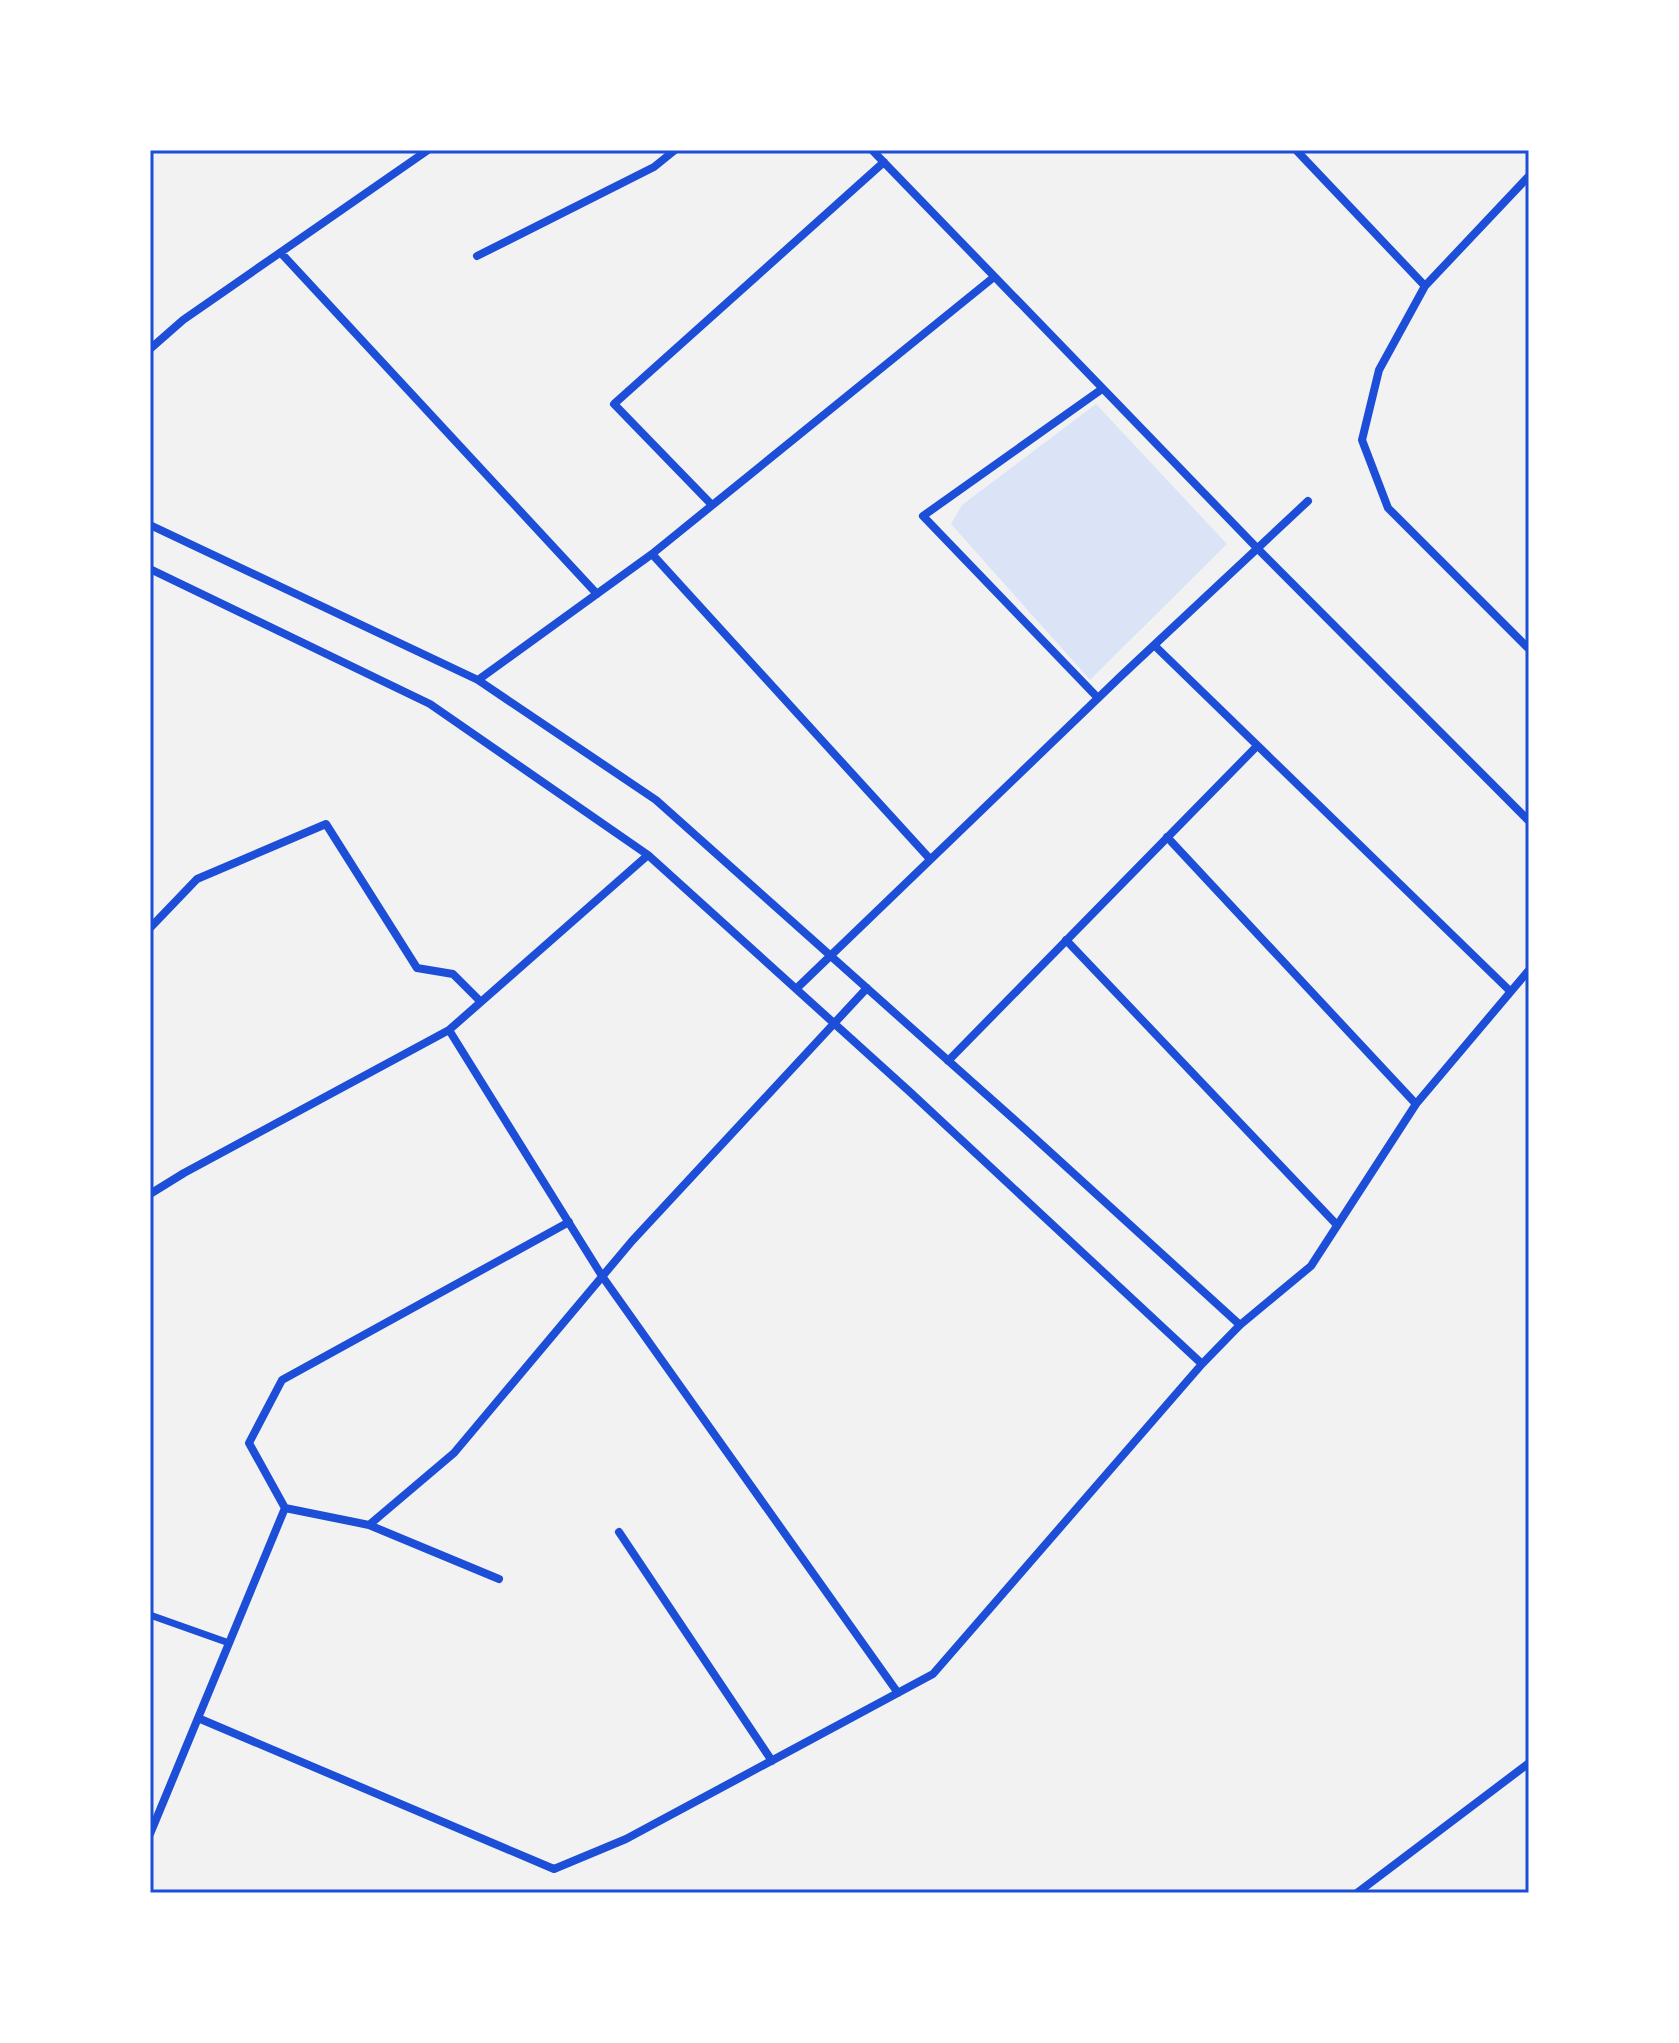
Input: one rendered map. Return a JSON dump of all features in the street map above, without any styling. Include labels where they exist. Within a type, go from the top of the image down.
[{"type":"street","points":[[150,349],[183,320],[428,150]]},
{"type":"street","points":[[477,256],[654,167],[675,150]]},
{"type":"street","points":[[872,150],[1257,548],[1529,821]]},
{"type":"street","points":[[1296,150],[1425,286]]},
{"type":"street","points":[[712,505],[614,404],[884,162]]},
{"type":"street","points":[[1529,176],[1425,286],[1379,370],[1362,440],[1388,508],[1529,649]]},
{"type":"street","points":[[281,253],[597,594]]},
{"type":"street","points":[[478,680],[652,554],[994,277]]},
{"type":"street","points":[[1098,698],[923,516],[1102,389]]},
{"type":"street","points":[[796,989],[1308,501]]},
{"type":"street","points":[[150,525],[478,680],[656,800],[1240,1325]]},
{"type":"street","points":[[652,554],[930,859]]},
{"type":"street","points":[[150,569],[430,704],[648,855],[1202,1364]]},
{"type":"street","points":[[1154,645],[1510,991]]},
{"type":"street","points":[[948,1061],[1257,746]]},
{"type":"street","points":[[150,928],[197,879],[326,824],[417,968],[453,974],[481,1002]]},
{"type":"street","points":[[1167,837],[1416,1104]]},
{"type":"street","points":[[150,1194],[449,1030],[648,855]]},
{"type":"street","points":[[1066,940],[1337,1225]]},
{"type":"street","points":[[198,1718],[554,1869],[626,1839],[933,1674],[1202,1364],[1240,1325],[1311,1266],[1416,1104],[1529,970]]},
{"type":"street","points":[[369,1525],[454,1453],[632,1241],[836,1025],[867,988]]},
{"type":"street","points":[[449,1030],[602,1276],[898,1693]]},
{"type":"street","points":[[499,1579],[369,1525],[285,1508],[249,1443],[282,1380],[569,1222]]},
{"type":"street","points":[[150,1834],[285,1508]]},
{"type":"street","points":[[619,1532],[772,1761]]},
{"type":"street","points":[[150,1615],[229,1643]]},
{"type":"street","points":[[1357,1893],[1529,1763]]},
{"type":"shaded area","points":[[1096,404],[1227,544],[1090,680],[951,524],[962,505]]}]
